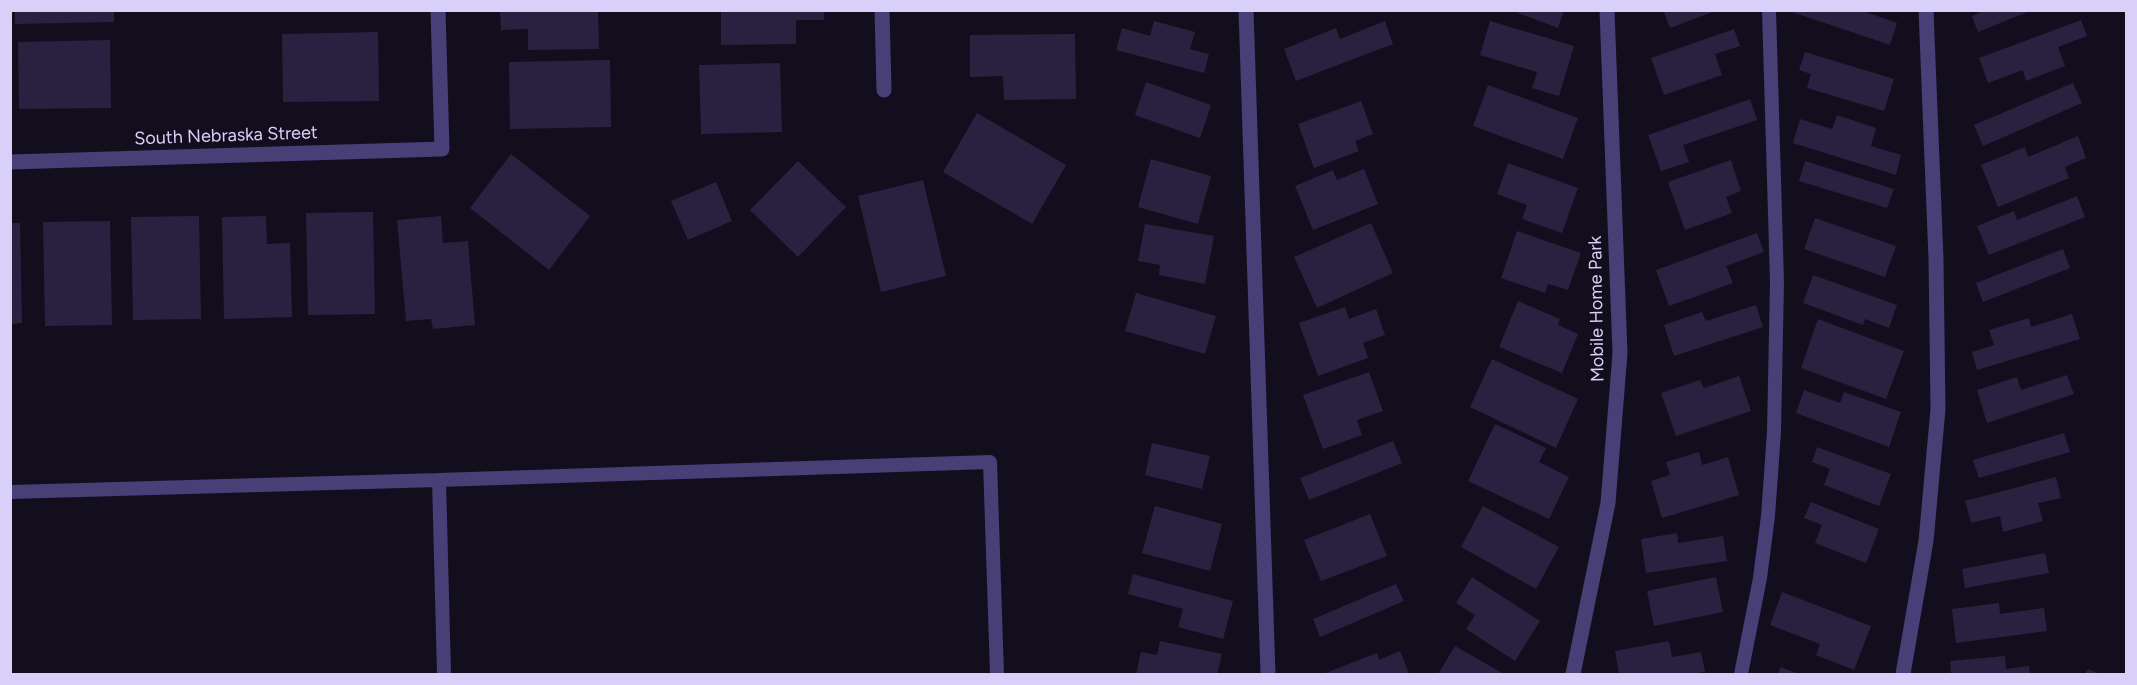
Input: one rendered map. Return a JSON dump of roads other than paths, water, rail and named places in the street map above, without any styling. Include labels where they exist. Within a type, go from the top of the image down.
[{"type":"street","name":"South Nebraska Street","points":[[10,162],[442,149],[438,10]]},
{"type":"street","points":[[882,10],[884,90]]},
{"type":"street","points":[[1246,10],[1268,675]]},
{"type":"street","name":"Mobile Home Park","points":[[1573,675],[1608,503],[1620,353],[1607,10]]},
{"type":"street","points":[[1902,675],[1926,542],[1938,409],[1936,259],[1926,10]]},
{"type":"lane","points":[[1741,675],[1760,578],[1768,516],[1774,432],[1776,282],[1769,10]]},
{"type":"lane","points":[[10,492],[990,462],[997,675]]},
{"type":"lane","points":[[439,480],[444,675]]}]
